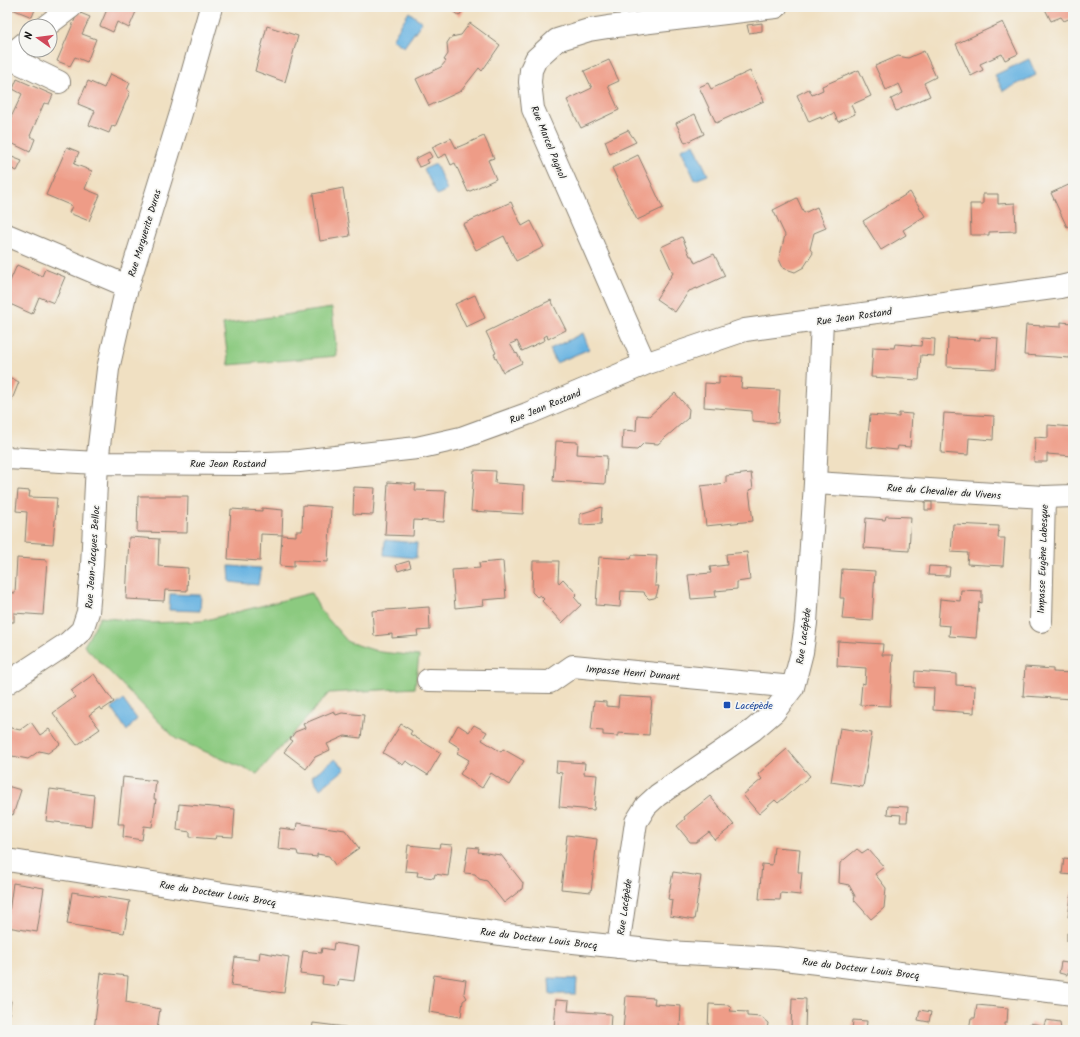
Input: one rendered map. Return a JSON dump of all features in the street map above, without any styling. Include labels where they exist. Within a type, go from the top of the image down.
[{"type":"street","points":[[57,18],[71,7]]},
{"type":"street","name":"Rue Marguerite Duras","points":[[97,463],[108,369],[127,286],[211,7]]},
{"type":"street","name":"Rue Marcel Pagnol","points":[[645,364],[533,108],[530,70],[536,59],[558,40],[590,30],[776,7]]},
{"type":"street","points":[[18,49],[7,58],[59,82]]},
{"type":"street","points":[[7,235],[127,286]]},
{"type":"street","name":"Rue Jean Rostand","points":[[7,458],[97,463],[246,464],[290,462],[417,448],[461,438],[527,414],[645,364],[745,330],[1060,288],[1073,284]]},
{"type":"street","name":"Rue Lacépède","points":[[618,947],[636,822],[646,806],[658,795],[753,730],[774,712],[793,687],[802,652],[806,622],[815,483],[822,320]]},
{"type":"street","name":"Rue Jean-Jacques Belloc","points":[[7,683],[68,643],[82,630],[88,612],[92,566],[97,463]]},
{"type":"street","name":"Rue du Chevalier du Vivens","points":[[815,483],[1044,497],[1073,496]]},
{"type":"street","name":"Impasse Eugène Labesque","points":[[1041,621],[1044,497]]},
{"type":"street","name":"Impasse Henri Dunant","points":[[428,680],[550,682],[573,666],[793,687]]},
{"type":"street","name":"Rue du Docteur Louis Brocq","points":[[7,860],[225,894],[515,936],[667,952],[776,958],[1073,994]]},
{"type":"green space","points":[[332,308],[337,356],[229,365],[223,324]]},
{"type":"green space","points":[[311,593],[321,611],[348,642],[380,652],[419,656],[415,688],[329,693],[257,774],[176,739],[84,646],[100,617],[150,623],[202,621]]},
{"type":"water","points":[[409,12],[422,22],[404,47],[392,39]]},
{"type":"water","points":[[1029,59],[1036,75],[1003,91],[995,75]]},
{"type":"water","points":[[694,144],[708,175],[695,180],[681,149]]},
{"type":"water","points":[[436,164],[447,190],[437,195],[424,169]]},
{"type":"water","points":[[583,333],[589,349],[556,363],[550,349]]},
{"type":"water","points":[[385,540],[417,543],[416,558],[384,555]]},
{"type":"water","points":[[229,566],[261,568],[258,585],[230,582]]},
{"type":"water","points":[[170,594],[201,595],[200,611],[169,610]]},
{"type":"water","points":[[123,700],[137,719],[127,731],[112,708]]},
{"type":"water","points":[[335,759],[345,769],[320,789],[312,776]]},
{"type":"water","points":[[549,978],[577,979],[576,994],[550,994]]},
{"type":"building","points":[[7,7],[36,7],[32,17]]},
{"type":"building","points":[[108,7],[138,7],[129,28],[117,22],[113,32],[100,26]]},
{"type":"building","points":[[447,7],[465,7],[459,16]]},
{"type":"building","points":[[1044,7],[1073,7],[1073,17],[1064,21],[1061,17],[1051,21]]},
{"type":"building","points":[[78,12],[90,17],[82,34],[96,39],[87,62],[75,57],[70,66],[57,61]]},
{"type":"building","points":[[1003,22],[1018,54],[1005,60],[1002,54],[980,64],[983,70],[971,76],[956,44]]},
{"type":"building","points":[[470,23],[500,45],[482,71],[479,68],[461,91],[429,106],[416,79],[441,67],[446,61],[444,60],[448,54],[447,43],[451,37],[461,35]]},
{"type":"building","points":[[762,23],[762,31],[749,33],[747,25]]},
{"type":"building","points":[[267,26],[298,36],[285,82],[255,71]]},
{"type":"building","points":[[924,51],[936,77],[924,83],[930,96],[896,111],[891,99],[903,93],[899,84],[886,90],[875,66],[898,56],[908,58]]},
{"type":"building","points":[[609,60],[619,81],[608,86],[619,110],[581,128],[567,100],[592,88],[584,71]]},
{"type":"building","points":[[859,70],[871,96],[851,105],[855,114],[838,122],[834,113],[821,119],[821,117],[809,122],[797,95],[809,89],[812,95],[823,90],[822,86]]},
{"type":"building","points":[[750,71],[764,101],[716,123],[699,87],[708,83],[711,89]]},
{"type":"building","points":[[110,74],[130,83],[127,90],[130,92],[115,127],[112,126],[109,133],[89,125],[95,111],[78,104],[88,81],[104,88]]},
{"type":"building","points":[[17,79],[53,95],[49,104],[44,103],[30,136],[35,139],[30,152],[7,141],[7,126],[22,94],[13,89]]},
{"type":"building","points":[[695,114],[704,134],[685,143],[676,123]]},
{"type":"building","points":[[628,130],[636,142],[610,154],[605,141]]},
{"type":"building","points":[[484,136],[494,158],[488,160],[496,179],[468,192],[455,163],[451,165],[446,154],[438,158],[432,147],[451,138],[456,148]]},
{"type":"building","points":[[67,147],[79,152],[74,164],[92,171],[85,189],[100,195],[89,221],[69,213],[72,206],[46,195]]},
{"type":"building","points":[[429,152],[432,157],[427,160],[429,163],[419,167],[415,159]]},
{"type":"building","points":[[7,155],[22,161],[17,171],[12,169],[7,182]]},
{"type":"building","points":[[638,155],[663,208],[637,220],[612,168]]},
{"type":"building","points":[[1073,183],[1073,224],[1067,227],[1051,193]]},
{"type":"building","points":[[343,188],[350,236],[320,241],[313,194]]},
{"type":"building","points":[[910,192],[925,216],[903,230],[906,235],[881,250],[863,221]]},
{"type":"building","points":[[983,194],[998,194],[998,204],[1015,203],[1016,231],[989,232],[989,235],[971,235],[970,204],[983,204]]},
{"type":"building","points":[[797,198],[804,213],[817,207],[826,228],[814,233],[810,249],[813,253],[804,267],[795,272],[783,268],[779,259],[785,235],[773,210]]},
{"type":"building","points":[[511,202],[522,226],[531,221],[544,247],[516,261],[504,236],[476,250],[463,224]]},
{"type":"building","points":[[682,237],[690,256],[692,256],[695,263],[714,254],[725,276],[697,289],[689,291],[675,312],[656,299],[673,273],[661,247]]},
{"type":"building","points":[[17,265],[42,276],[45,269],[65,277],[54,303],[39,297],[32,314],[10,304],[9,307],[7,306],[7,288]]},
{"type":"building","points":[[475,295],[485,318],[466,327],[455,304]]},
{"type":"building","points":[[551,300],[566,330],[548,339],[547,335],[544,337],[545,340],[522,351],[517,341],[510,344],[522,363],[503,372],[494,354],[496,353],[486,332]]},
{"type":"building","points":[[1061,322],[1072,323],[1070,358],[1024,355],[1026,325],[1061,327]]},
{"type":"building","points":[[980,337],[998,338],[996,369],[947,367],[948,338],[980,340]]},
{"type":"building","points":[[922,338],[935,339],[934,356],[921,355],[919,380],[871,377],[873,347],[894,348],[895,344],[921,346]]},
{"type":"building","points":[[7,376],[19,382],[7,412]]},
{"type":"building","points":[[719,376],[742,378],[741,388],[780,390],[778,423],[752,421],[752,411],[704,407],[705,383],[719,384]]},
{"type":"building","points":[[675,393],[689,409],[688,418],[658,444],[644,443],[637,450],[622,449],[623,430],[636,431],[637,415],[649,416]]},
{"type":"building","points":[[899,413],[912,414],[910,447],[898,446],[897,450],[867,447],[870,415],[899,417]]},
{"type":"building","points":[[944,413],[994,416],[993,440],[969,438],[968,455],[941,453]]},
{"type":"building","points":[[1048,425],[1073,427],[1073,456],[1047,454],[1047,462],[1034,462],[1035,437],[1048,438]]},
{"type":"building","points":[[556,441],[578,442],[577,454],[607,456],[605,484],[553,481]]},
{"type":"building","points":[[474,470],[496,471],[495,483],[524,485],[523,514],[471,511]]},
{"type":"building","points":[[751,473],[753,489],[749,490],[753,521],[706,526],[701,486],[726,483],[726,476]]},
{"type":"building","points":[[388,482],[416,484],[415,490],[446,491],[444,522],[414,520],[413,536],[385,535]]},
{"type":"building","points":[[354,487],[375,488],[373,515],[353,514]]},
{"type":"building","points":[[18,490],[30,491],[29,497],[57,498],[53,544],[25,542],[27,512],[16,511]]},
{"type":"building","points":[[138,496],[188,496],[187,533],[137,532]]},
{"type":"building","points":[[925,502],[932,502],[932,510],[925,510]]},
{"type":"building","points":[[303,505],[331,507],[328,562],[294,560],[294,567],[280,566],[282,535],[296,536],[296,531],[302,531]]},
{"type":"building","points":[[602,507],[601,524],[580,525],[580,514]]},
{"type":"building","points":[[262,508],[283,510],[282,535],[261,534],[260,561],[228,559],[231,509],[262,511]]},
{"type":"building","points":[[886,516],[911,517],[909,551],[864,548],[866,518],[885,520]]},
{"type":"building","points":[[953,524],[999,526],[998,538],[1005,538],[1003,566],[967,564],[968,553],[951,552]]},
{"type":"building","points":[[129,537],[159,539],[158,566],[188,568],[187,591],[165,590],[164,601],[126,599]]},
{"type":"building","points":[[747,552],[750,580],[737,582],[737,589],[715,591],[716,597],[691,599],[688,575],[711,573],[710,567],[727,565],[726,554]]},
{"type":"building","points":[[632,555],[657,556],[655,586],[659,586],[656,597],[649,599],[644,592],[621,591],[620,607],[596,605],[599,557],[631,559]]},
{"type":"building","points":[[17,558],[47,560],[43,615],[14,613],[14,622],[7,622],[7,592],[15,593]]},
{"type":"building","points":[[409,561],[411,567],[398,571],[396,565]]},
{"type":"building","points":[[503,561],[506,598],[483,600],[484,605],[455,608],[452,570],[480,568],[479,563]]},
{"type":"building","points":[[533,561],[559,561],[559,583],[563,579],[577,594],[574,597],[581,605],[562,623],[542,601],[544,599],[540,595],[537,597],[532,592]]},
{"type":"building","points":[[929,566],[950,567],[949,576],[928,575]]},
{"type":"building","points":[[842,569],[875,571],[872,621],[842,619],[844,598],[840,598]]},
{"type":"building","points":[[961,590],[982,591],[982,603],[979,602],[976,638],[949,636],[950,626],[938,625],[940,599],[960,601]]},
{"type":"building","points":[[429,607],[430,630],[417,631],[418,636],[392,638],[392,634],[374,636],[372,611]]},
{"type":"building","points":[[838,641],[883,644],[882,655],[893,655],[890,706],[860,705],[862,683],[865,684],[866,668],[837,666]]},
{"type":"building","points":[[1025,667],[1053,669],[1053,672],[1073,673],[1073,699],[1023,696]]},
{"type":"building","points":[[915,671],[956,674],[956,685],[975,686],[974,713],[933,710],[934,688],[914,687]]},
{"type":"building","points":[[94,674],[114,702],[102,710],[100,707],[89,715],[100,729],[77,745],[53,713],[75,697],[71,691]]},
{"type":"building","points":[[619,696],[652,698],[649,735],[618,733],[618,736],[603,735],[603,731],[591,730],[594,701],[606,702],[606,706],[618,707]]},
{"type":"building","points":[[334,711],[336,715],[342,713],[364,715],[361,738],[345,736],[327,744],[330,750],[315,757],[306,769],[284,752],[293,741],[290,739],[295,732],[305,728],[303,724]]},
{"type":"building","points":[[31,722],[40,735],[49,729],[60,744],[48,753],[39,751],[28,759],[7,755],[7,727],[20,730]]},
{"type":"building","points":[[401,724],[412,731],[410,734],[441,753],[428,775],[406,761],[403,765],[383,753]]},
{"type":"building","points":[[458,725],[469,732],[474,725],[487,732],[482,740],[501,752],[503,749],[524,761],[509,785],[491,773],[482,788],[460,774],[469,760],[457,753],[460,748],[449,741]]},
{"type":"building","points":[[840,728],[872,733],[863,787],[831,782]]},
{"type":"building","points":[[787,749],[810,776],[778,803],[775,800],[759,814],[743,795],[762,779],[758,774]]},
{"type":"building","points":[[557,761],[585,763],[584,774],[597,775],[594,810],[559,807],[562,773],[556,772]]},
{"type":"building","points":[[123,777],[156,781],[154,799],[156,799],[152,827],[144,826],[142,840],[123,837],[124,824],[118,824]]},
{"type":"building","points":[[7,786],[21,790],[13,815],[7,813]]},
{"type":"building","points":[[50,789],[94,795],[91,826],[46,821]]},
{"type":"building","points":[[710,796],[734,825],[715,840],[709,832],[696,842],[690,842],[677,826],[685,819],[684,817]]},
{"type":"building","points":[[179,804],[235,809],[233,837],[216,836],[215,839],[190,837],[190,832],[177,830]]},
{"type":"building","points":[[888,806],[908,807],[907,822],[900,822],[901,815],[887,814]]},
{"type":"building","points":[[297,823],[345,830],[359,848],[335,865],[329,856],[317,854],[317,857],[298,855],[297,851],[278,849],[280,828],[296,830]]},
{"type":"building","points":[[567,835],[597,839],[591,892],[561,889]]},
{"type":"building","points":[[440,844],[452,845],[448,876],[435,874],[434,878],[417,876],[418,872],[405,871],[408,845],[439,848]]},
{"type":"building","points":[[468,847],[479,848],[478,852],[501,855],[523,883],[522,889],[504,903],[487,881],[479,879],[475,874],[464,873]]},
{"type":"building","points":[[774,847],[800,849],[798,872],[802,872],[800,895],[781,893],[780,900],[759,899],[762,864],[772,865]]},
{"type":"building","points":[[857,849],[862,853],[868,849],[884,867],[875,874],[886,888],[884,908],[871,919],[854,900],[855,896],[849,885],[839,883],[840,863]]},
{"type":"building","points":[[1064,858],[1073,859],[1073,875],[1062,874]]},
{"type":"building","points":[[673,872],[701,876],[694,920],[670,916],[672,900],[668,899]]},
{"type":"building","points":[[13,883],[44,888],[37,932],[7,927]]},
{"type":"building","points":[[1072,891],[1073,917],[1068,917]]},
{"type":"building","points":[[72,892],[130,901],[124,933],[67,924]]},
{"type":"building","points":[[1067,933],[1073,933],[1073,941],[1067,941]]},
{"type":"building","points":[[334,943],[359,947],[354,981],[339,979],[338,986],[322,984],[323,977],[300,974],[303,951],[321,953],[322,948],[333,950]]},
{"type":"building","points":[[260,952],[289,957],[284,993],[231,986],[235,957],[259,960]]},
{"type":"building","points":[[1061,962],[1073,964],[1073,970],[1068,969],[1067,975],[1059,973]]},
{"type":"building","points":[[101,973],[128,976],[126,1002],[160,1009],[157,1030],[94,1030]]},
{"type":"building","points":[[434,975],[466,980],[464,993],[467,998],[463,1001],[461,1017],[429,1012]]},
{"type":"building","points":[[626,996],[655,998],[654,1004],[681,1006],[680,1030],[623,1030]]},
{"type":"building","points":[[7,997],[11,1001],[8,1023],[7,1023]]},
{"type":"building","points":[[792,998],[806,999],[805,1030],[791,1030]]},
{"type":"building","points":[[556,1000],[569,1001],[568,1011],[611,1014],[610,1030],[554,1030]]},
{"type":"building","points":[[709,1004],[729,1005],[731,1008],[730,1011],[747,1012],[747,1016],[761,1017],[768,1023],[767,1030],[708,1030]]},
{"type":"building","points":[[977,1005],[1008,1008],[1005,1030],[969,1030],[971,1018],[975,1018]]},
{"type":"building","points":[[920,1010],[931,1012],[929,1022],[918,1020]]},
{"type":"building","points":[[853,1020],[867,1021],[866,1030],[852,1030]]},
{"type":"building","points":[[1046,1020],[1060,1022],[1061,1030],[1029,1030],[1030,1023],[1040,1025],[1039,1028],[1043,1028]]},
{"type":"building","points":[[313,1023],[345,1027],[344,1030],[312,1030]]},
{"type":"place","name":"Lacépède","points":[[727,705]]}]
